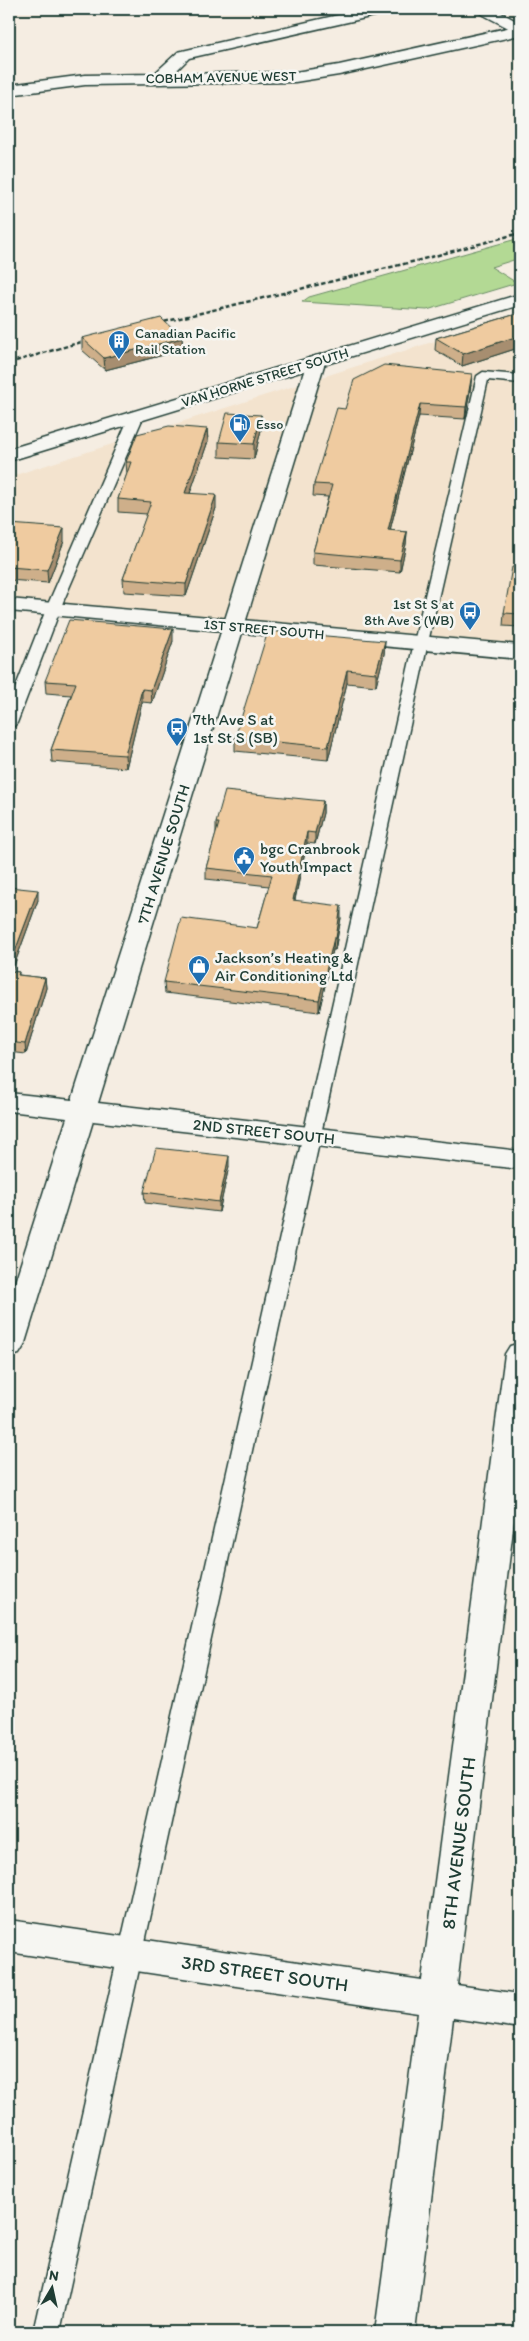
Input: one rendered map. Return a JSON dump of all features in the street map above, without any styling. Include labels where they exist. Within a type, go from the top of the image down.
[{"type":"main road","points":[[160,77],[184,55],[383,9]]},
{"type":"main road","points":[[483,9],[520,30]]},
{"type":"main road","name":"COBHAM AVENUE WEST","points":[[9,90],[85,80],[160,77],[251,79],[295,76],[339,70],[520,30]]},
{"type":"main road","name":"VAN HORNE STREET SOUTH","points":[[9,455],[520,299]]},
{"type":"main road","name":"7TH AVENUE SOUTH","points":[[9,1346],[316,362]]},
{"type":"main road","name":"1ST STREET SOUTH","points":[[9,605],[520,652]]},
{"type":"main road","name":"2ND STREET SOUTH","points":[[9,1102],[520,1160]]},
{"type":"main road","name":"8TH AVENUE SOUTH","points":[[395,2332],[520,1354]]},
{"type":"main road","name":"3RD STREET SOUTH","points":[[9,1936],[520,2011]]},
{"type":"lane","points":[[46,2332],[482,376],[520,379]]},
{"type":"lane","points":[[9,723],[53,609],[136,416]]},
{"type":"shaded area","points":[[520,314],[520,644],[9,598],[9,477]]},
{"type":"green space","points":[[520,238],[520,258],[491,267],[517,283],[427,310],[302,302],[309,297]]},
{"type":"building","points":[[520,313],[520,338],[515,337],[463,354],[436,338]]},
{"type":"building","points":[[161,318],[182,338],[104,358],[82,338]]},
{"type":"building","points":[[384,365],[472,374],[466,407],[420,404],[388,530],[407,532],[400,560],[313,552],[332,485],[314,484],[337,408],[345,409],[354,380]]},
{"type":"building","points":[[227,413],[261,415],[254,444],[219,442]]},
{"type":"building","points":[[169,426],[207,429],[185,493],[216,495],[186,584],[123,579],[151,502],[118,499],[131,462],[126,462],[137,434]]},
{"type":"building","points":[[9,524],[64,528],[47,570],[9,567]]},
{"type":"building","points":[[512,567],[520,567],[520,614],[504,613]]},
{"type":"building","points":[[69,620],[173,629],[151,690],[142,689],[125,755],[51,750],[76,683],[45,681]]},
{"type":"building","points":[[268,631],[385,641],[376,673],[347,670],[328,747],[235,738]]},
{"type":"building","points":[[225,791],[323,801],[315,833],[307,832],[293,900],[341,906],[336,938],[334,938],[319,1000],[164,982],[181,918],[257,928],[272,875],[206,868],[219,823],[216,823]]},
{"type":"building","points":[[9,887],[38,890],[9,967]]},
{"type":"building","points":[[9,971],[19,972],[18,975],[45,978],[25,1044],[9,1042]]},
{"type":"building","points":[[156,1148],[229,1156],[219,1202],[144,1192]]},
{"type":"railway","points":[[151,325],[416,261],[520,233]]},
{"type":"railway","points":[[9,363],[95,338]]},
{"type":"place","name":"Canadian Pacific Rail Station","points":[[119,360]]},
{"type":"place","name":"Esso","points":[[240,443]]},
{"type":"place","name":"1st St S at 8th Ave S (WB)","points":[[470,631]]},
{"type":"place","name":"7th Ave S at 1st St S (SB)","points":[[177,747]]},
{"type":"place","name":"bgc Cranbrook Youth Impact","points":[[244,876]]},
{"type":"place","name":"Jackson’s Heating & Air Conditioning Ltd","points":[[199,985]]}]
